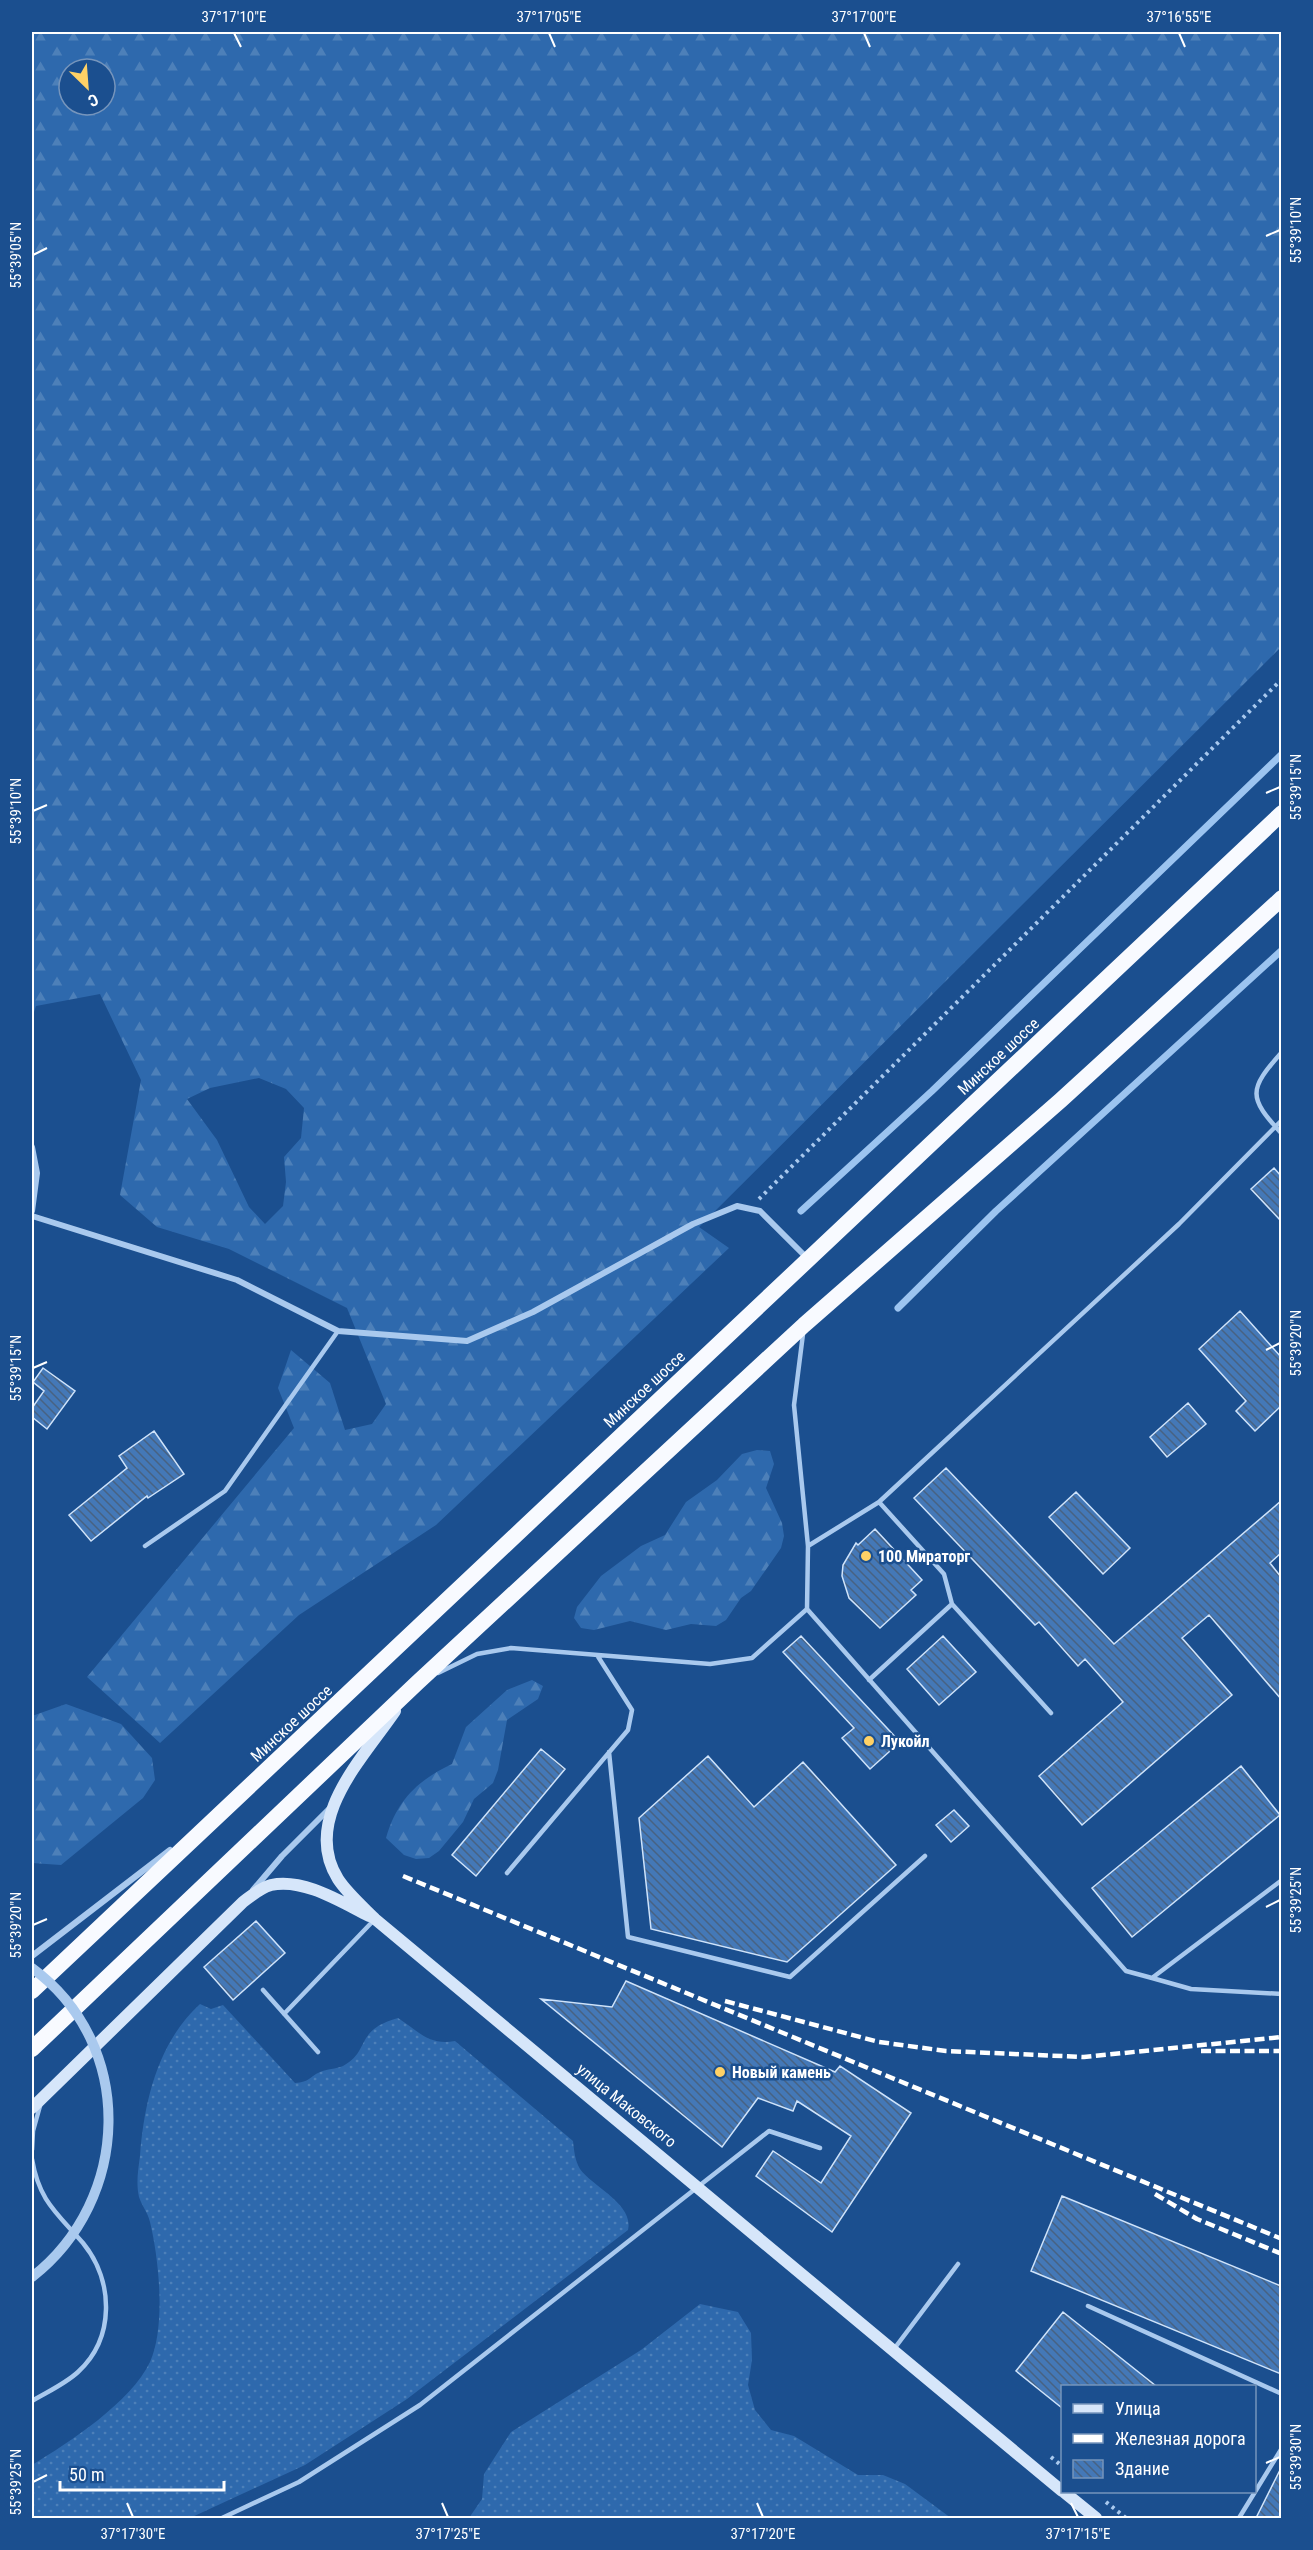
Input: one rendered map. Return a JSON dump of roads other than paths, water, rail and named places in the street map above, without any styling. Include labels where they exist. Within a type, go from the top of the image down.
[{"type":"highway","name":"Минское шоссе","points":[[32,1991],[1281,813]]},
{"type":"highway","points":[[32,2049],[412,1688],[804,1325],[1061,1100],[1281,898]]},
{"type":"main road","name":"улица Маковского","points":[[412,1688],[333,1805],[325,1832],[327,1856],[338,1880],[375,1919],[701,2187],[1061,2489]]},
{"type":"main road","points":[[32,2108],[243,1902],[260,1889],[272,1885],[294,1885],[322,1893],[375,1919]]},
{"type":"main road","name":"улица Маковского","points":[[1065,2493],[1096,2518]]},
{"type":"street","points":[[32,1147],[37,1173],[32,1214],[237,1280],[338,1331],[467,1341],[533,1312],[693,1224],[737,1206],[760,1211],[808,1259]]},
{"type":"street","points":[[32,1956],[239,1797]]},
{"type":"street","points":[[243,1902],[282,1856],[333,1805]]},
{"type":"street","points":[[32,1968],[54,1988],[86,2030],[104,2079],[109,2131],[102,2174],[90,2207],[60,2251],[32,2277]]},
{"type":"lane","points":[[1281,1052],[1263,1073],[1256,1092],[1257,1107],[1281,1134]]},
{"type":"lane","points":[[807,1546],[879,1502],[1179,1224],[1281,1120]]},
{"type":"lane","points":[[804,1325],[796,1373],[794,1405],[807,1546],[807,1609],[1126,1971],[1191,1989],[1281,1994]]},
{"type":"lane","points":[[145,1545],[225,1491],[338,1331]]},
{"type":"lane","points":[[879,1502],[944,1574],[952,1604],[1051,1713]]},
{"type":"lane","points":[[869,1680],[952,1604]]},
{"type":"lane","points":[[412,1688],[477,1654],[512,1648],[710,1664],[752,1658],[807,1609]]},
{"type":"lane","points":[[507,1873],[628,1730],[632,1710],[597,1655]]},
{"type":"lane","points":[[609,1752],[628,1937],[790,1977],[925,1856]]},
{"type":"lane","points":[[1152,1978],[1281,1880]]},
{"type":"lane","points":[[284,2014],[375,1919]]},
{"type":"lane","points":[[263,1990],[318,2052]]},
{"type":"lane","points":[[32,2150],[33,2131],[44,2094]]},
{"type":"lane","points":[[222,2518],[299,2482],[420,2405],[701,2187],[769,2131],[820,2148]]},
{"type":"lane","points":[[32,2159],[41,2194],[52,2211],[83,2244],[96,2262],[106,2297],[106,2317],[101,2338],[78,2372],[32,2402]]},
{"type":"lane","points":[[894,2349],[958,2264]]},
{"type":"lane","points":[[1088,2306],[1281,2394]]},
{"type":"lane","points":[[1256,2490],[1281,2448]]},
{"type":"lane","points":[[1239,2518],[1254,2493]]},
{"type":"waterway","points":[[801,1211],[932,1091],[1282,754]]},
{"type":"waterway","points":[[898,1308],[996,1211],[1282,950]]},
{"type":"railway","points":[[403,1876],[1282,2239]]},
{"type":"railway","points":[[725,2001],[879,2042],[946,2051],[1084,2057],[1282,2037]]},
{"type":"railway","points":[[1201,2051],[1282,2051]]},
{"type":"railway","points":[[1155,2194],[1197,2219],[1282,2254]]},
{"type":"place","name":"100 Мираторг","points":[[866,1556]]},
{"type":"place","name":"Лукойл","points":[[869,1741]]},
{"type":"place","name":"Новый камень","points":[[720,2072]]}]
